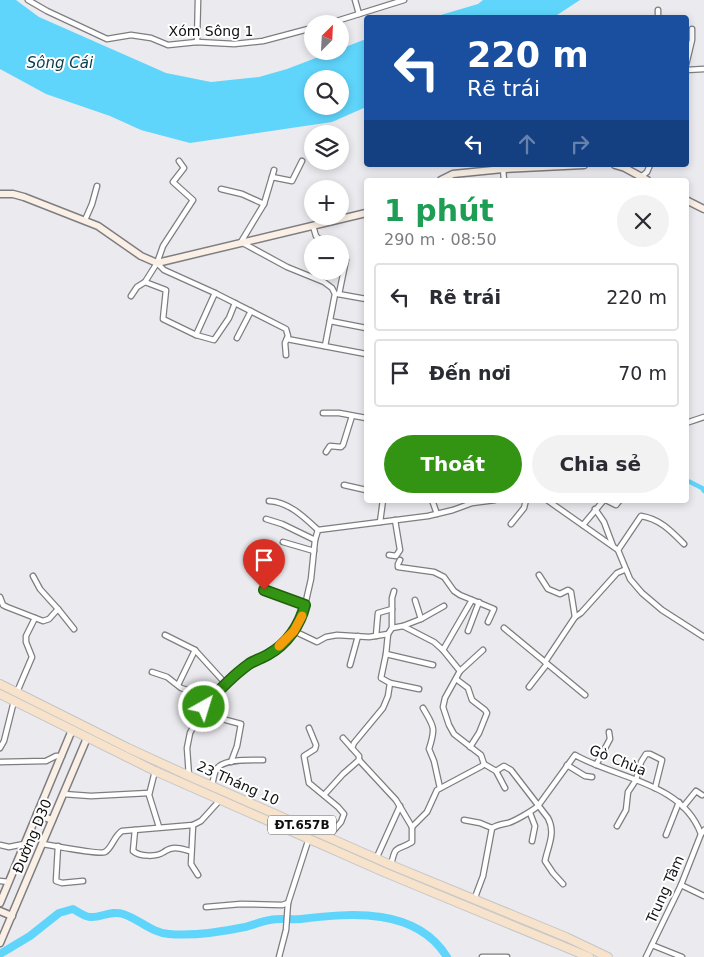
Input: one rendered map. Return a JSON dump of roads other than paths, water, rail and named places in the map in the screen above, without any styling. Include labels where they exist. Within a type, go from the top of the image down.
[{"type":"main road","name":"23 Tháng 10","points":[[0,684],[189,776],[376,859],[566,937],[608,957]]},
{"type":"main road","points":[[14,701],[17,692]]},
{"type":"main road","name":"23 Tháng 10","points":[[0,694],[155,771],[386,873],[579,955],[589,957]]},
{"type":"main road","points":[[72,730],[76,722]]},
{"type":"main road","points":[[87,738],[91,729]]},
{"type":"main road","points":[[309,838],[313,830]]},
{"type":"street","name":"Xóm Sông 1","points":[[28,0],[107,39],[131,35],[151,38],[168,45],[198,42],[234,44],[264,41],[304,30]]},
{"type":"street","points":[[198,0],[198,42]]},
{"type":"street","points":[[355,0],[359,14]]},
{"type":"street","points":[[349,17],[404,0]]},
{"type":"street","points":[[658,10],[658,15]]},
{"type":"street","points":[[689,49],[692,30]]},
{"type":"street","points":[[689,70],[704,69]]},
{"type":"street","points":[[130,296],[137,287],[146,282],[157,264],[163,246],[193,200],[173,182],[184,168],[179,161]]},
{"type":"street","points":[[272,177],[292,181],[302,161]]},
{"type":"street","points":[[445,178],[453,174],[528,167]]},
{"type":"street","points":[[622,167],[644,178]]},
{"type":"street","points":[[503,168],[504,178]]},
{"type":"street","points":[[242,242],[264,204],[274,170]]},
{"type":"street","points":[[85,220],[97,186]]},
{"type":"street","points":[[221,189],[242,194],[264,204]]},
{"type":"street","points":[[0,194],[13,194],[24,197],[85,220],[108,231],[141,256],[164,270],[286,328],[288,336],[284,347],[286,355]]},
{"type":"street","points":[[689,202],[704,209]]},
{"type":"street","points":[[157,264],[364,213]]},
{"type":"street","points":[[313,226],[316,235]]},
{"type":"street","points":[[242,242],[287,268],[324,282],[337,294],[364,299]]},
{"type":"street","points":[[325,346],[341,280]]},
{"type":"street","points":[[146,282],[166,290],[163,319],[196,335],[214,340],[235,303]]},
{"type":"street","points":[[196,335],[215,293]]},
{"type":"street","points":[[237,338],[251,311]]},
{"type":"street","points":[[330,321],[364,328]]},
{"type":"street","points":[[287,339],[364,354]]},
{"type":"street","points":[[323,413],[339,413],[364,418]]},
{"type":"street","points":[[326,452],[330,446],[341,447],[343,445],[352,416]]},
{"type":"street","points":[[689,422],[704,417]]},
{"type":"street","points":[[344,485],[364,490]]},
{"type":"street","points":[[269,501],[282,503],[305,518],[318,530]]},
{"type":"street","points":[[380,522],[383,503]]},
{"type":"street","points":[[433,503],[436,514]]},
{"type":"street","points":[[318,530],[436,514],[466,503]]},
{"type":"street","points":[[511,524],[524,508],[525,503]]},
{"type":"street","points":[[551,503],[618,550],[634,585],[662,610],[704,637]]},
{"type":"street","points":[[582,525],[602,503]]},
{"type":"street","points":[[595,510],[604,522],[613,546]]},
{"type":"street","points":[[618,550],[641,516],[656,519],[684,544]]},
{"type":"street","points":[[266,519],[282,524],[315,540]]},
{"type":"street","points":[[389,555],[396,556],[400,550],[395,520]]},
{"type":"street","points":[[189,776],[187,748],[190,733],[204,707],[225,683],[250,664],[276,650],[294,631],[301,618],[318,530]]},
{"type":"street","points":[[283,542],[314,551]]},
{"type":"street","points":[[263,557],[266,575],[264,590],[305,605]]},
{"type":"street","points":[[400,560],[398,567],[434,572],[444,577],[454,591],[494,609],[488,622]]},
{"type":"street","points":[[529,687],[575,617],[581,613],[617,573],[626,570]]},
{"type":"street","points":[[539,575],[549,590],[560,594],[568,590],[571,592],[575,617]]},
{"type":"street","points":[[33,576],[40,589],[74,629]]},
{"type":"street","points":[[394,592],[392,628],[388,634],[381,678],[383,681],[419,689]]},
{"type":"street","points":[[0,597],[4,605],[46,621],[58,609]]},
{"type":"street","points":[[415,600],[421,619]]},
{"type":"street","points":[[443,650],[472,600]]},
{"type":"street","points":[[468,631],[479,602]]},
{"type":"street","points":[[392,628],[421,619],[444,606]]},
{"type":"street","points":[[376,636],[378,613],[392,609]]},
{"type":"street","points":[[17,692],[32,657],[26,642],[26,636],[35,618]]},
{"type":"street","points":[[403,626],[434,642],[460,671]]},
{"type":"street","points":[[504,628],[585,695]]},
{"type":"street","points":[[294,631],[317,642],[326,637],[337,635],[376,636],[388,634]]},
{"type":"street","points":[[165,635],[195,650],[225,683]]},
{"type":"street","points":[[350,666],[358,636]]},
{"type":"street","points":[[178,685],[195,650]]},
{"type":"street","points":[[484,650],[460,671],[445,698],[443,707],[454,734],[481,756],[484,764],[496,771],[505,788]]},
{"type":"street","points":[[386,654],[433,665]]},
{"type":"street","points":[[152,672],[167,677],[181,688],[194,692],[210,701]]},
{"type":"street","points":[[456,679],[468,688],[472,700],[485,710],[487,714],[479,733],[470,747]]},
{"type":"street","points":[[352,748],[383,708],[388,696],[390,683]]},
{"type":"street","points":[[0,748],[14,701]]},
{"type":"street","points":[[204,707],[226,720],[242,724],[231,762]]},
{"type":"street","points":[[423,708],[433,725],[434,733],[429,749],[434,761],[440,788]]},
{"type":"street","points":[[309,728],[316,745],[315,749],[304,756],[311,786],[324,795],[344,814],[341,822],[328,837]]},
{"type":"street","name":"Đường D30","points":[[0,903],[72,730]]},
{"type":"street","points":[[596,765],[610,739],[609,732]]},
{"type":"street","name":"Đường D30","points":[[0,943],[87,738]]},
{"type":"street","points":[[343,738],[359,756],[359,760],[400,806],[412,827],[412,842],[396,848],[390,865]]},
{"type":"street","points":[[617,826],[626,810],[628,792],[636,780],[641,762],[646,754],[662,760],[655,788]]},
{"type":"street","name":"Gò Chùa","points":[[567,765],[575,755],[655,788],[679,802],[697,823],[702,832]]},
{"type":"street","points":[[0,762],[46,761],[56,756],[62,756]]},
{"type":"street","points":[[212,786],[218,767],[231,762],[263,760]]},
{"type":"street","points":[[324,795],[359,760]]},
{"type":"street","points":[[412,827],[427,812],[440,788],[457,781],[484,764]]},
{"type":"street","points":[[464,820],[480,823],[492,828],[508,823],[530,812],[538,806],[567,765],[585,776],[592,777]]},
{"type":"street","points":[[496,771],[504,766],[507,767],[548,818],[552,830],[552,840],[545,861],[546,865],[563,884]]},
{"type":"street","points":[[155,771],[149,793],[159,828]]},
{"type":"street","points":[[683,807],[696,791],[702,795]]},
{"type":"street","points":[[63,794],[91,796],[149,793]]},
{"type":"street","points":[[42,844],[102,853],[107,850],[120,832],[193,825],[201,820],[220,800]]},
{"type":"street","points":[[666,835],[679,802]]},
{"type":"street","points":[[376,859],[400,806]]},
{"type":"street","points":[[530,812],[535,826],[532,841]]},
{"type":"street","points":[[37,814],[52,820]]},
{"type":"street","points":[[193,825],[190,864],[198,875]]},
{"type":"street","points":[[474,900],[483,876],[492,828]]},
{"type":"street","points":[[135,830],[133,852],[137,854],[144,856],[160,854],[166,849],[174,848],[190,851]]},
{"type":"street","name":"Trung Tâm","points":[[646,957],[681,885],[702,832]]},
{"type":"street","points":[[279,957],[286,930],[288,903],[309,838]]},
{"type":"street","points":[[0,845],[9,847],[24,844]]},
{"type":"street","points":[[58,846],[56,881],[62,883],[83,881]]},
{"type":"street","points":[[0,881],[9,882]]},
{"type":"street","points":[[681,885],[704,896]]},
{"type":"street","points":[[206,907],[241,904],[282,905],[288,903]]},
{"type":"street","points":[[0,911],[12,916]]},
{"type":"street","points":[[652,945],[682,957]]},
{"type":"street","points":[[482,957],[507,957]]},
{"type":"water","name":"Sông Cái","points":[[0,0],[16,0],[39,17],[166,73],[211,82],[259,77],[310,60],[349,60],[349,46],[364,40],[364,108],[349,114],[349,70],[304,70],[304,115],[348,115],[332,122],[190,143],[141,130],[110,116],[46,94],[0,69]]},
{"type":"water","points":[[483,0],[580,0],[557,15],[441,15],[478,4]]},
{"type":"waterway","points":[[689,482],[704,491]]},
{"type":"waterway","points":[[0,954],[30,936],[59,913],[73,909],[90,917],[119,913],[135,919],[151,929],[163,933],[178,934],[197,934],[226,930],[274,919],[341,915],[381,917],[400,921],[418,929],[434,941],[447,957]]}]
